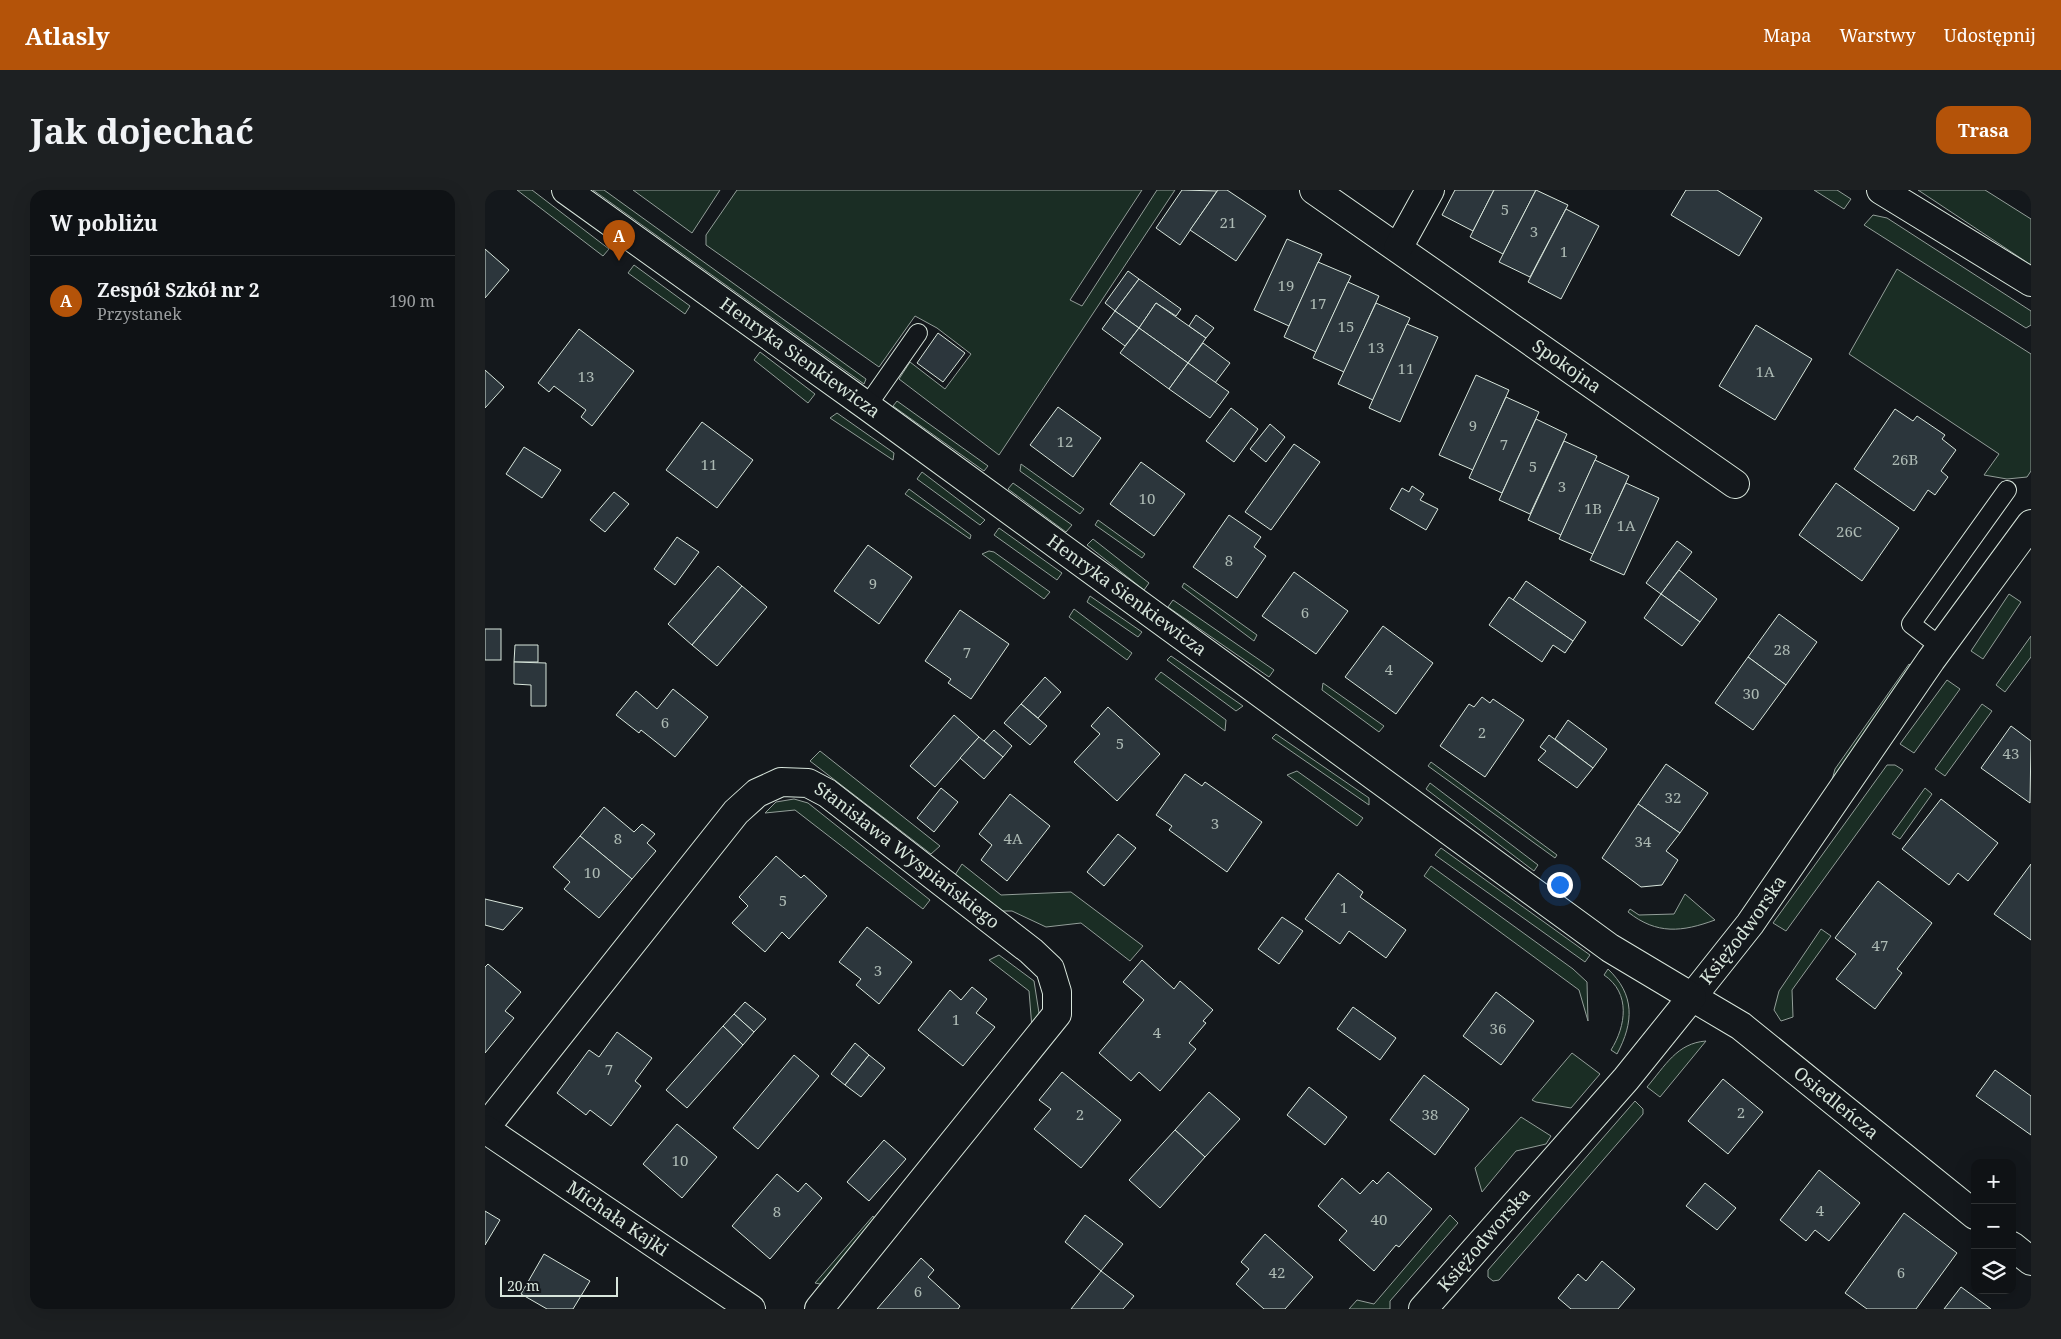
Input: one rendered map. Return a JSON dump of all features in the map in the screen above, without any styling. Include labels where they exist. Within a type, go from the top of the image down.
[{"type":"street","name":"Henryka Sienkiewicza","points":[[566,190],[867,406],[1610,948],[1692,997]]},
{"type":"street","name":"Spokojna","points":[[1314,190],[1735,484]]},
{"type":"street","points":[[1398,248],[1430,190]]},
{"type":"street","points":[[1881,190],[2031,282]]},
{"type":"street","name":"Księżodworska","points":[[1423,1309],[1626,1079],[1750,924],[1941,647],[2031,524]]},
{"type":"street","name":"Stanisława Wyspiańskiego","points":[[485,1128],[736,812],[757,793],[781,782],[809,783],[827,793],[1031,951],[1050,969],[1057,992],[1057,1014],[819,1309]]},
{"type":"street","name":"Osiedleńcza","points":[[1692,997],[1741,1026],[1971,1213]]},
{"type":"street","name":"Michała Kajki","points":[[485,1128],[751,1309]]},
{"type":"street","points":[[2016,1249],[2031,1261]]},
{"type":"lane","points":[[867,406],[917,333]]},
{"type":"lane","points":[[1941,647],[1911,624],[2007,490]]},
{"type":"green space","points":[[517,190],[532,190],[609,249],[603,256]]},
{"type":"green space","points":[[593,190],[604,190],[866,379],[864,384]]},
{"type":"green space","points":[[633,190],[720,190],[692,233]]},
{"type":"green space","points":[[737,190],[1142,190],[1070,300],[1082,306],[1157,190],[1175,190],[999,455],[899,379],[910,362],[945,389],[971,354],[937,328],[915,316],[879,367],[706,245],[706,235]]},
{"type":"green space","points":[[1814,190],[1837,190],[1851,199],[1844,209]]},
{"type":"green space","points":[[1918,190],[1985,190],[2031,219],[2031,265]]},
{"type":"green space","points":[[1873,215],[1887,218],[2031,311],[2031,325],[2026,328],[1864,225]]},
{"type":"green space","points":[[634,265],[690,306],[685,314],[628,273]]},
{"type":"green space","points":[[1897,269],[2031,354],[2031,471],[2027,477],[2007,479],[1984,475],[1999,454],[1849,354]]},
{"type":"green space","points":[[760,352],[815,394],[808,403],[754,360]]},
{"type":"green space","points":[[897,401],[988,466],[984,471],[893,406]]},
{"type":"green space","points":[[837,413],[894,453],[893,460],[830,418]]},
{"type":"green space","points":[[1021,464],[1084,509],[1080,514],[1020,471]]},
{"type":"green space","points":[[922,472],[985,520],[980,525],[917,479]]},
{"type":"green space","points":[[1013,483],[1072,525],[1066,532],[1008,489]]},
{"type":"green space","points":[[909,489],[971,535],[970,539],[905,494]]},
{"type":"green space","points":[[1098,520],[1145,554],[1142,558],[1095,525]]},
{"type":"green space","points":[[999,528],[1062,573],[1057,580],[994,535]]},
{"type":"green space","points":[[1093,539],[1149,583],[1144,590],[1087,545]]},
{"type":"green space","points":[[989,551],[994,552],[1050,592],[1044,599],[982,554]]},
{"type":"green space","points":[[1184,583],[1257,635],[1254,641],[1182,587]]},
{"type":"green space","points":[[2009,594],[2021,602],[1983,659],[1971,651]]},
{"type":"green space","points":[[1090,596],[1142,632],[1138,637],[1087,602]]},
{"type":"green space","points":[[1173,600],[1274,670],[1269,677],[1168,607]]},
{"type":"green space","points":[[1074,609],[1132,653],[1127,660],[1069,617]]},
{"type":"green space","points":[[2031,636],[2031,657],[2005,692],[1996,685]]},
{"type":"green space","points":[[1171,656],[1243,706],[1236,711],[1167,660]]},
{"type":"green space","points":[[1909,664],[1913,667],[1832,780],[1835,769]]},
{"type":"green space","points":[[1161,672],[1226,720],[1225,731],[1155,679]]},
{"type":"green space","points":[[1947,680],[1960,689],[1914,753],[1900,744]]},
{"type":"green space","points":[[1323,683],[1384,726],[1379,732],[1322,690]]},
{"type":"green space","points":[[1982,704],[1992,711],[1945,776],[1935,769]]},
{"type":"green space","points":[[1276,734],[1369,798],[1369,805],[1272,738]]},
{"type":"green space","points":[[820,751],[940,846],[931,854],[810,761]]},
{"type":"green space","points":[[1431,762],[1557,855],[1555,858],[1428,766]]},
{"type":"green space","points":[[1887,765],[1895,765],[1903,770],[1786,931],[1773,923]]},
{"type":"green space","points":[[1297,771],[1363,818],[1357,826],[1287,775]]},
{"type":"green space","points":[[1430,783],[1538,865],[1534,871],[1426,789]]},
{"type":"green space","points":[[1925,788],[1932,794],[1900,839],[1892,834]]},
{"type":"green space","points":[[794,799],[808,803],[930,900],[923,909],[795,810],[765,813],[776,802]]},
{"type":"green space","points":[[1441,848],[1590,955],[1585,962],[1435,855]]},
{"type":"green space","points":[[962,864],[1001,895],[1071,892],[1143,946],[1130,961],[1081,923],[1046,927],[1012,911],[999,911],[955,875]]},
{"type":"green space","points":[[1431,866],[1573,969],[1587,982],[1588,1021],[1579,990],[1424,876]]},
{"type":"green space","points":[[1685,894],[1715,920],[1692,927],[1670,929],[1649,925],[1628,912],[1630,909],[1639,915],[1674,914]]},
{"type":"green space","points":[[1821,929],[1831,936],[1792,990],[1793,1017],[1781,1021],[1774,1010],[1779,991]]},
{"type":"green space","points":[[999,955],[1034,981],[1039,1013],[1038,1024],[932,1154],[928,1151],[1032,1028],[1029,991],[989,960]]},
{"type":"green space","points":[[1608,969],[1623,989],[1629,1009],[1627,1031],[1617,1054],[1611,1050],[1620,1031],[1623,1010],[1622,1000],[1613,982],[1604,975]]},
{"type":"green space","points":[[1706,1041],[1660,1097],[1647,1087],[1679,1051],[1687,1046]]},
{"type":"green space","points":[[1572,1053],[1600,1074],[1571,1108],[1532,1100]]},
{"type":"green space","points":[[1635,1101],[1643,1109],[1643,1114],[1499,1280],[1493,1281],[1488,1277],[1488,1270]]},
{"type":"green space","points":[[1521,1117],[1551,1136],[1546,1144],[1516,1151],[1482,1192],[1475,1168]]},
{"type":"green space","points":[[1450,1215],[1458,1223],[1390,1301],[1390,1309],[1349,1309],[1357,1300],[1374,1304]]},
{"type":"green space","points":[[873,1216],[876,1221],[820,1284],[815,1283]]},
{"type":"building","points":[[1182,190],[1217,191],[1180,245],[1156,228]]},
{"type":"building","points":[[1218,190],[1227,190],[1266,216],[1236,261],[1190,230]]},
{"type":"building","points":[[1455,190],[1494,190],[1473,231],[1442,215]]},
{"type":"building","points":[[1494,190],[1536,190],[1503,254],[1470,237]]},
{"type":"building","points":[[1536,190],[1568,205],[1530,277],[1499,262]]},
{"type":"building","points":[[1686,190],[1717,190],[1762,218],[1739,256],[1671,215]]},
{"type":"building","points":[[1566,209],[1599,226],[1561,299],[1528,282]]},
{"type":"building","points":[[1287,239],[1322,254],[1289,326],[1254,310]]},
{"type":"building","points":[[485,249],[509,270],[485,298]]},
{"type":"building","points":[[1318,262],[1351,276],[1316,352],[1284,337]]},
{"type":"building","points":[[1128,271],[1139,279],[1115,311],[1105,303]]},
{"type":"building","points":[[1139,279],[1181,309],[1176,316],[1156,303],[1139,328],[1115,311]]},
{"type":"building","points":[[1348,282],[1379,296],[1344,372],[1313,358]]},
{"type":"building","points":[[1156,303],[1206,338],[1188,363],[1139,328]]},
{"type":"building","points":[[1376,303],[1410,318],[1373,400],[1338,384]]},
{"type":"building","points":[[1115,311],[1139,328],[1125,346],[1102,329]]},
{"type":"building","points":[[1196,315],[1214,328],[1206,338],[1189,326]]},
{"type":"building","points":[[1407,324],[1438,337],[1400,422],[1369,408]]},
{"type":"building","points":[[1756,325],[1812,359],[1775,420],[1719,386]]},
{"type":"building","points":[[1139,328],[1188,363],[1169,389],[1120,353]]},
{"type":"building","points":[[579,329],[634,371],[592,426],[581,417],[586,410],[554,386],[549,392],[538,383]]},
{"type":"building","points":[[938,333],[965,353],[943,382],[917,363]]},
{"type":"building","points":[[1203,343],[1230,363],[1215,383],[1188,363]]},
{"type":"building","points":[[1188,363],[1229,392],[1210,418],[1169,389]]},
{"type":"building","points":[[485,370],[504,387],[485,408]]},
{"type":"building","points":[[1476,375],[1509,390],[1473,470],[1439,455]]},
{"type":"building","points":[[1506,397],[1539,412],[1502,493],[1469,478]]},
{"type":"building","points":[[1058,407],[1101,438],[1073,477],[1030,445]]},
{"type":"building","points":[[1231,408],[1258,429],[1234,462],[1206,441]]},
{"type":"building","points":[[1895,409],[1913,421],[1917,416],[1945,435],[1942,439],[1956,450],[1941,471],[1948,477],[1935,495],[1928,490],[1914,511],[1854,469]]},
{"type":"building","points":[[1536,419],[1567,434],[1530,514],[1499,500]]},
{"type":"building","points":[[702,422],[753,460],[717,508],[666,470]]},
{"type":"building","points":[[1270,424],[1285,437],[1266,462],[1250,449]]},
{"type":"building","points":[[1564,441],[1597,456],[1561,535],[1528,520]]},
{"type":"building","points":[[1294,444],[1320,462],[1271,530],[1245,512]]},
{"type":"building","points":[[524,447],[561,470],[542,498],[506,474]]},
{"type":"building","points":[[1595,460],[1629,476],[1593,554],[1559,539]]},
{"type":"building","points":[[1141,462],[1185,494],[1154,536],[1110,504]]},
{"type":"building","points":[[1626,483],[1659,498],[1624,575],[1590,560]]},
{"type":"building","points":[[1836,483],[1899,528],[1862,581],[1799,535]]},
{"type":"building","points":[[1412,486],[1424,494],[1420,500],[1438,509],[1426,530],[1390,509],[1402,488],[1409,492]]},
{"type":"building","points":[[614,492],[629,504],[605,532],[590,520]]},
{"type":"building","points":[[1229,515],[1261,537],[1254,547],[1266,556],[1237,598],[1193,567]]},
{"type":"building","points":[[677,537],[699,552],[675,585],[654,569]]},
{"type":"building","points":[[1677,541],[1692,552],[1661,594],[1646,583]]},
{"type":"building","points":[[868,545],[912,577],[879,624],[834,591]]},
{"type":"building","points":[[718,566],[742,586],[692,645],[668,624]]},
{"type":"building","points":[[1679,570],[1717,599],[1700,622],[1661,594]]},
{"type":"building","points":[[1294,572],[1348,611],[1316,654],[1262,616]]},
{"type":"building","points":[[1526,581],[1586,622],[1573,641],[1513,600]]},
{"type":"building","points":[[742,586],[767,607],[717,666],[692,645]]},
{"type":"building","points":[[1661,594],[1700,622],[1682,646],[1644,618]]},
{"type":"building","points":[[1509,597],[1573,641],[1565,653],[1553,645],[1542,662],[1489,625]]},
{"type":"building","points":[[960,610],[1009,644],[971,699],[948,683],[951,679],[925,661]]},
{"type":"building","points":[[1779,614],[1817,642],[1786,685],[1748,657]]},
{"type":"building","points":[[1383,626],[1433,663],[1396,714],[1345,677]]},
{"type":"building","points":[[485,629],[501,629],[501,660],[485,660]]},
{"type":"building","points":[[515,645],[538,645],[538,662],[514,662]]},
{"type":"building","points":[[1748,657],[1786,685],[1753,730],[1715,703]]},
{"type":"building","points":[[514,662],[546,663],[546,706],[531,706],[531,685],[514,684]]},
{"type":"building","points":[[1045,677],[1061,692],[1038,718],[1021,704]]},
{"type":"building","points":[[673,689],[708,717],[675,757],[641,730],[639,733],[616,715],[636,691],[657,709]]},
{"type":"building","points":[[1482,697],[1490,703],[1493,699],[1524,720],[1485,777],[1440,746],[1469,704],[1474,707]]},
{"type":"building","points":[[1021,704],[1047,726],[1030,745],[1004,723]]},
{"type":"building","points":[[1108,707],[1160,754],[1117,801],[1074,762],[1100,734],[1091,726]]},
{"type":"building","points":[[954,715],[979,737],[935,787],[910,766]]},
{"type":"building","points":[[1568,720],[1607,749],[1593,768],[1555,739]]},
{"type":"building","points":[[2011,726],[2031,741],[2030,803],[1981,768]]},
{"type":"building","points":[[994,730],[1012,746],[1003,757],[984,741]]},
{"type":"building","points":[[1549,735],[1593,768],[1577,788],[1538,760],[1546,751],[1540,747]]},
{"type":"building","points":[[979,737],[1003,757],[984,779],[960,758]]},
{"type":"building","points":[[1666,764],[1708,793],[1680,833],[1638,804]]},
{"type":"building","points":[[1185,774],[1202,786],[1205,782],[1262,822],[1227,872],[1169,830],[1172,826],[1156,815]]},
{"type":"building","points":[[941,788],[958,802],[934,832],[917,818]]},
{"type":"building","points":[[1010,794],[1050,826],[1007,881],[981,860],[992,845],[979,834]]},
{"type":"building","points":[[1941,799],[1998,843],[1968,881],[1958,873],[1949,885],[1902,849]]},
{"type":"building","points":[[1638,804],[1680,833],[1666,851],[1678,860],[1662,885],[1641,887],[1602,858]]},
{"type":"building","points":[[604,807],[634,832],[642,824],[655,834],[647,843],[656,851],[632,879],[580,836]]},
{"type":"building","points":[[1118,834],[1136,848],[1104,886],[1087,872]]},
{"type":"building","points":[[580,836],[632,879],[599,918],[564,889],[570,882],[553,867]]},
{"type":"building","points":[[776,856],[801,878],[804,875],[827,896],[789,939],[782,932],[765,952],[732,923],[748,906],[739,897]]},
{"type":"building","points":[[2031,864],[2031,940],[1994,914]]},
{"type":"building","points":[[1338,873],[1363,892],[1360,897],[1406,930],[1386,958],[1349,931],[1340,944],[1305,919]]},
{"type":"building","points":[[1878,881],[1932,923],[1897,969],[1902,973],[1875,1009],[1836,979],[1856,954],[1835,938]]},
{"type":"building","points":[[485,899],[523,908],[503,930],[485,925]]},
{"type":"building","points":[[1282,917],[1303,931],[1279,964],[1258,949]]},
{"type":"building","points":[[867,927],[912,962],[879,1004],[856,985],[861,979],[839,962]]},
{"type":"building","points":[[1142,960],[1174,989],[1180,981],[1213,1010],[1203,1021],[1206,1023],[1189,1043],[1196,1049],[1160,1091],[1139,1072],[1131,1081],[1099,1053],[1144,1000],[1123,982]]},
{"type":"building","points":[[488,964],[521,992],[505,1011],[514,1018],[485,1053],[485,967]]},
{"type":"building","points":[[972,987],[987,999],[976,1013],[995,1027],[963,1066],[918,1030],[950,990],[961,1000]]},
{"type":"building","points":[[1496,992],[1534,1021],[1501,1065],[1463,1036]]},
{"type":"building","points":[[745,1002],[766,1019],[754,1032],[734,1014]]},
{"type":"building","points":[[1353,1007],[1396,1038],[1380,1060],[1337,1029]]},
{"type":"building","points":[[734,1014],[754,1032],[743,1045],[723,1026]]},
{"type":"building","points":[[723,1026],[743,1045],[687,1108],[666,1090]]},
{"type":"building","points":[[617,1032],[652,1058],[635,1081],[641,1086],[611,1126],[590,1110],[586,1115],[557,1093],[589,1050],[599,1057]]},
{"type":"building","points":[[855,1043],[869,1055],[845,1085],[831,1074]]},
{"type":"building","points":[[794,1055],[819,1076],[758,1149],[733,1128]]},
{"type":"building","points":[[869,1055],[885,1068],[861,1097],[845,1085]]},
{"type":"building","points":[[1995,1070],[2031,1096],[2031,1135],[1976,1096]]},
{"type":"building","points":[[1062,1072],[1121,1120],[1081,1168],[1034,1129],[1051,1109],[1039,1100]]},
{"type":"building","points":[[1424,1075],[1469,1109],[1435,1155],[1390,1120]]},
{"type":"building","points":[[1723,1079],[1763,1112],[1728,1154],[1688,1121]]},
{"type":"building","points":[[1309,1087],[1347,1117],[1325,1145],[1287,1115]]},
{"type":"building","points":[[1209,1092],[1240,1119],[1205,1157],[1175,1130]]},
{"type":"building","points":[[677,1124],[717,1157],[682,1198],[643,1164]]},
{"type":"building","points":[[1175,1130],[1205,1157],[1160,1208],[1129,1180]]},
{"type":"building","points":[[884,1140],[906,1159],[869,1201],[847,1182]]},
{"type":"building","points":[[1819,1170],[1860,1203],[1829,1241],[1815,1230],[1806,1241],[1780,1220]]},
{"type":"building","points":[[1388,1172],[1432,1209],[1399,1247],[1396,1245],[1374,1271],[1339,1240],[1347,1231],[1318,1206],[1342,1178],[1360,1194],[1373,1180],[1377,1184]]},
{"type":"building","points":[[777,1174],[798,1192],[806,1183],[822,1198],[770,1259],[732,1226]]},
{"type":"building","points":[[1705,1183],[1736,1208],[1717,1230],[1686,1206]]},
{"type":"building","points":[[485,1211],[500,1220],[485,1245]]},
{"type":"building","points":[[1904,1213],[1957,1253],[1916,1309],[1867,1309],[1845,1293]]},
{"type":"building","points":[[1085,1215],[1123,1244],[1101,1271],[1065,1242]]},
{"type":"building","points":[[1265,1234],[1313,1277],[1285,1309],[1264,1309],[1236,1284],[1249,1269],[1241,1262]]},
{"type":"building","points":[[544,1254],[590,1281],[573,1309],[547,1309],[521,1294]]},
{"type":"building","points":[[921,1258],[934,1270],[928,1277],[960,1306],[958,1309],[877,1309]]},
{"type":"building","points":[[1602,1261],[1635,1289],[1618,1309],[1571,1309],[1558,1298],[1578,1274],[1586,1281]]},
{"type":"building","points":[[1101,1271],[1134,1296],[1123,1309],[1071,1309]]},
{"type":"building","points":[[1961,1287],[1991,1309],[1944,1309]]},
{"type":"place","name":"Zespół Szkół nr 2","points":[[619,261]]}]
